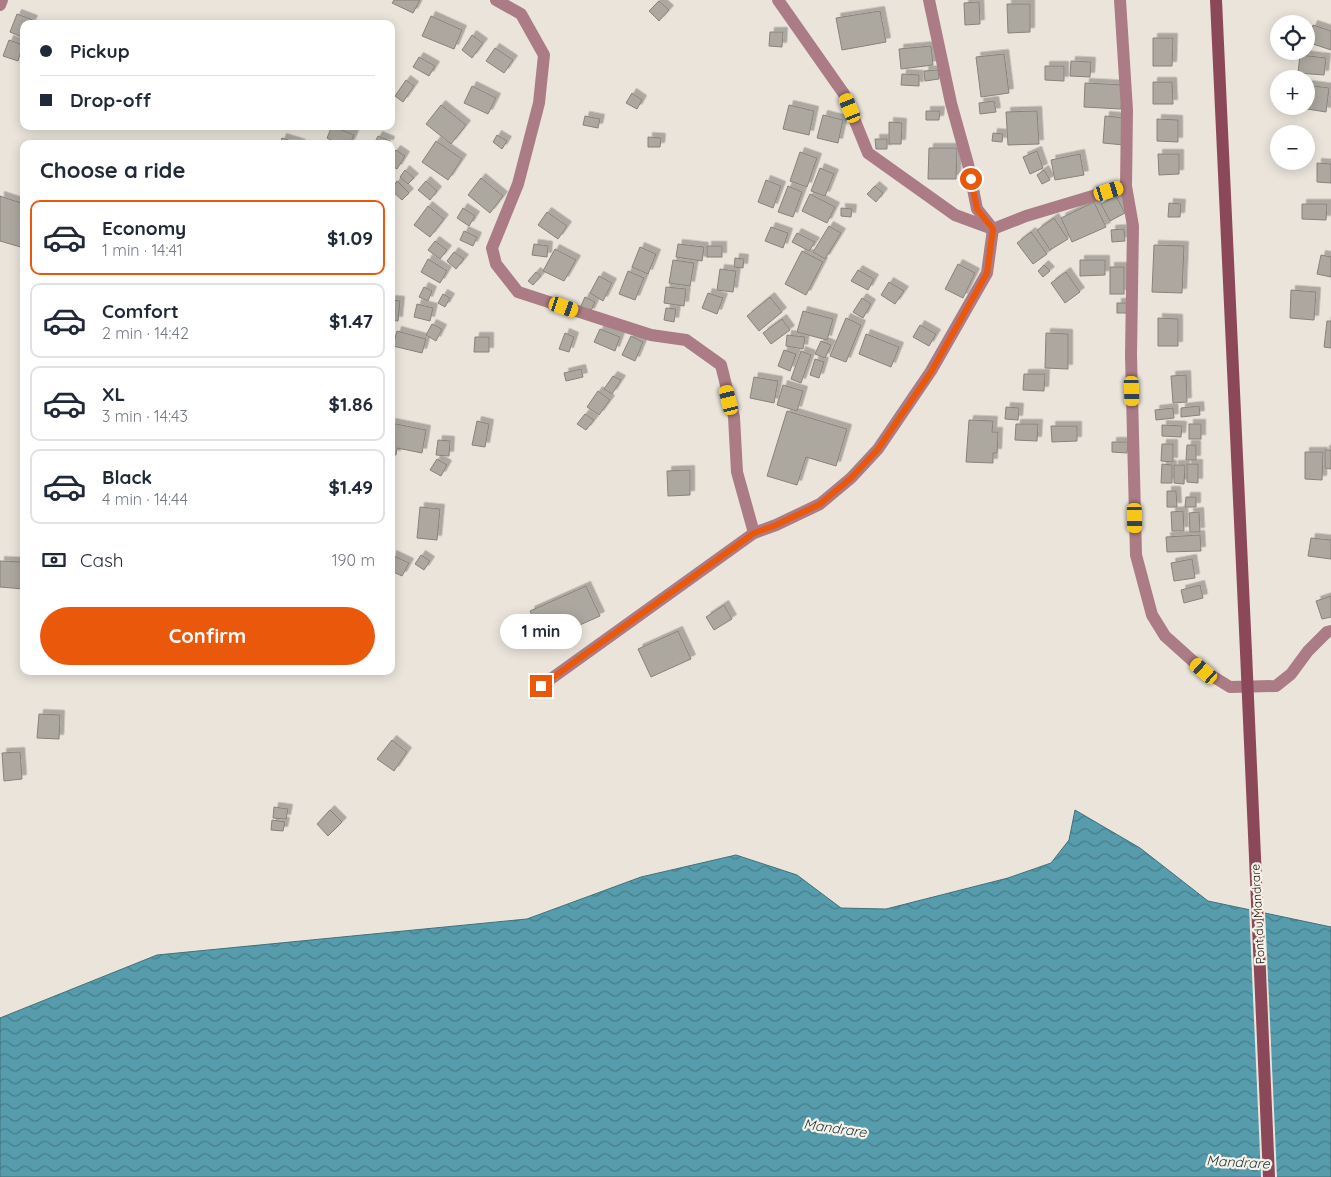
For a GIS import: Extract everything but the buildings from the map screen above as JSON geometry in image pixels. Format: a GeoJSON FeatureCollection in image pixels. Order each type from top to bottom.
{"type":"FeatureCollection","features":[{"type":"Feature","properties":{"kind":"main road","name":"Pont du Mandrare"},"geometry":{"type":"LineString","coordinates":[[1216,0],[1269,1177]]}},
{"type":"Feature","properties":{"kind":"street"},"geometry":{"type":"LineString","coordinates":[[0,5],[2,0]]}},
{"type":"Feature","properties":{"kind":"street"},"geometry":{"type":"LineString","coordinates":[[496,0],[521,14],[544,55],[539,103],[518,184],[492,248],[496,264],[518,292],[651,334],[686,340],[721,365],[734,417],[737,472],[754,533]]}},
{"type":"Feature","properties":{"kind":"street"},"geometry":{"type":"LineString","coordinates":[[778,0],[844,94],[868,153],[955,215],[993,229],[1026,216],[1126,186]]}},
{"type":"Feature","properties":{"kind":"street"},"geometry":{"type":"LineString","coordinates":[[541,686],[754,533],[776,525],[820,504],[851,478],[878,449],[931,372],[987,273],[993,229],[977,209],[968,164],[951,103],[930,0]]}},
{"type":"Feature","properties":{"kind":"street"},"geometry":{"type":"LineString","coordinates":[[1120,0],[1127,110],[1126,186],[1133,226],[1131,355],[1136,555],[1152,615],[1165,636],[1204,671],[1230,687],[1276,686],[1291,674],[1308,651],[1327,632],[1331,631]]}},
{"type":"Feature","properties":{"kind":"water","name":"Mandrare"},"geometry":{"type":"Polygon","coordinates":[[[1075,810],[1140,848],[1208,901],[1331,927],[1331,1177],[0,1177],[0,1018],[157,955],[527,919],[641,877],[736,855],[797,875],[841,908],[886,909],[1008,878],[1051,863],[1069,840],[1075,810]]]}},
{"type":"Feature","properties":{"kind":"pier"},"geometry":{"type":"Polygon","coordinates":[[[1249,907],[1265,911],[1277,1177],[1261,1177],[1249,907]]]}},
{"type":"Feature","properties":{"kind":"route"},"geometry":{"type":"LineString","coordinates":[[541,686],[754,533],[776,525],[820,504],[851,478],[878,449],[931,372],[987,273],[993,229],[977,209],[971,179]]}}]}
